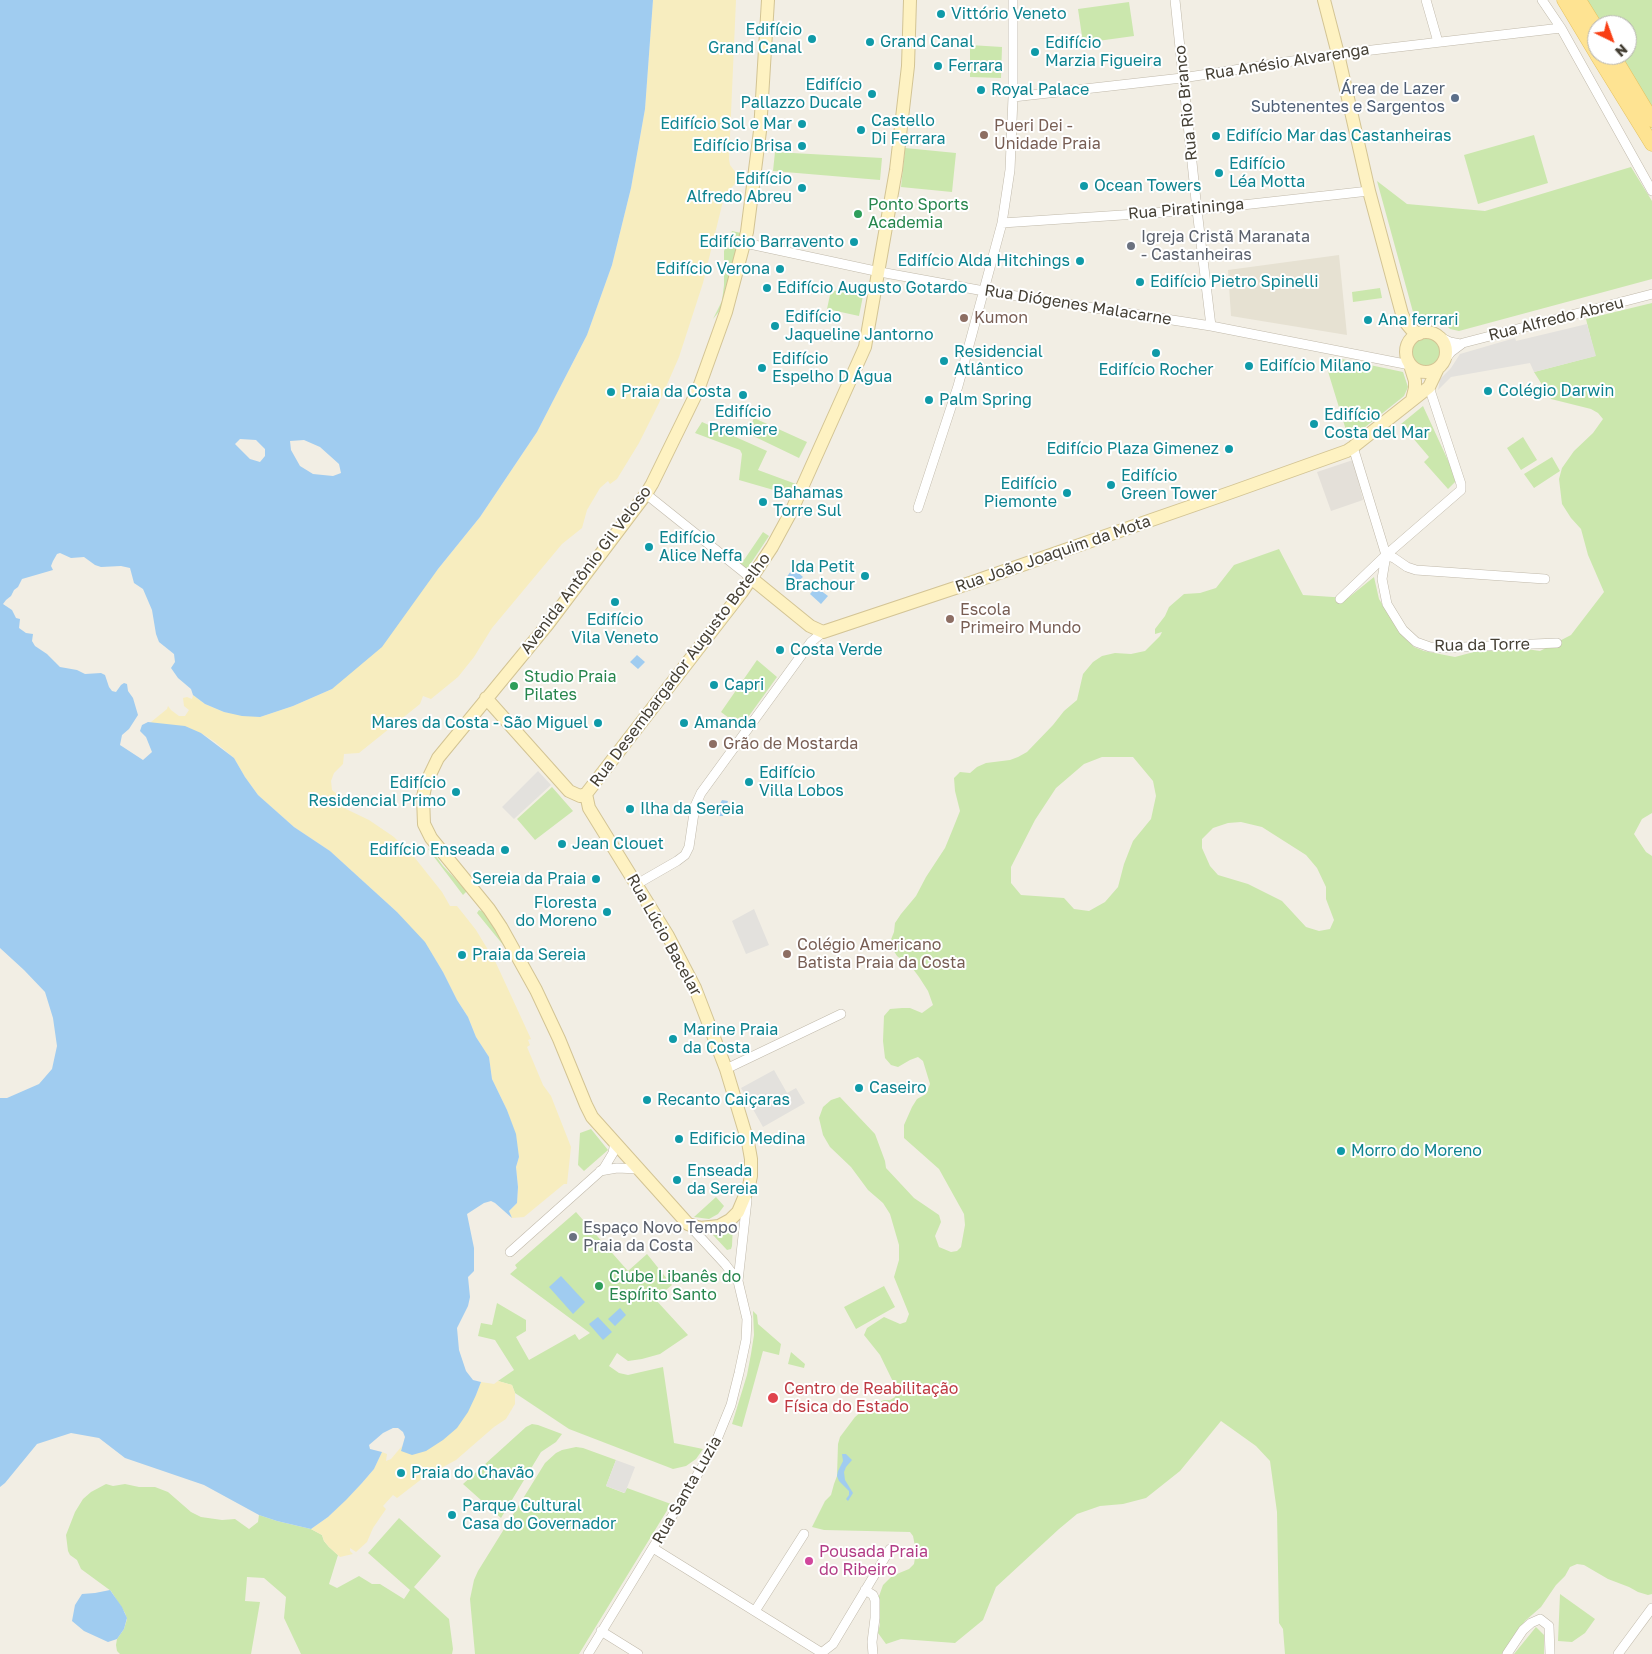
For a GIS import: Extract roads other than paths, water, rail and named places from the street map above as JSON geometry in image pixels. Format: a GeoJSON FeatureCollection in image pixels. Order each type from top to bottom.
{"type":"FeatureCollection","features":[{"type":"Feature","properties":{"kind":"main road"},"geometry":{"type":"LineString","coordinates":[[1564,0],[1587,38]]}},
{"type":"Feature","properties":{"kind":"main road"},"geometry":{"type":"LineString","coordinates":[[1579,0],[1588,15]]}},
{"type":"Feature","properties":{"kind":"main road"},"geometry":{"type":"LineString","coordinates":[[1603,65],[1652,144]]}},
{"type":"Feature","properties":{"kind":"main road"},"geometry":{"type":"LineString","coordinates":[[1618,65],[1652,120]]}},
{"type":"Feature","properties":{"kind":"street","name":"Avenida Antônio Gil Veloso"},"geometry":{"type":"LineString","coordinates":[[688,1224],[638,1170],[589,1112],[559,1039],[536,990],[501,927],[489,909],[431,838],[424,824],[423,797],[431,770],[438,758],[548,624],[646,494],[698,390],[726,312],[745,243],[760,131],[768,0]]}},
{"type":"Feature","properties":{"kind":"street","name":"Rua Desembargador Augusto Botelho"},"geometry":{"type":"LineString","coordinates":[[586,794],[751,578],[772,547],[791,512],[865,347],[880,272],[896,170],[908,66],[910,0]]}},
{"type":"Feature","properties":{"kind":"street"},"geometry":{"type":"LineString","coordinates":[[918,508],[958,386],[1002,223],[1010,170],[1013,97],[1013,0]]}},
{"type":"Feature","properties":{"kind":"street","name":"Rua Rio Branco"},"geometry":{"type":"LineString","coordinates":[[1175,0],[1182,78],[1211,326]]}},
{"type":"Feature","properties":{"kind":"street"},"geometry":{"type":"LineString","coordinates":[[1324,0],[1338,54],[1368,191],[1402,314],[1411,329],[1419,334]]}},
{"type":"Feature","properties":{"kind":"street"},"geometry":{"type":"LineString","coordinates":[[1426,0],[1438,42]]}},
{"type":"Feature","properties":{"kind":"street"},"geometry":{"type":"LineString","coordinates":[[1542,0],[1561,28],[1652,191]]}},
{"type":"Feature","properties":{"kind":"street","name":"Rua Anésio Alvarenga"},"geometry":{"type":"LineString","coordinates":[[1013,97],[1182,78],[1338,54],[1561,28]]}},
{"type":"Feature","properties":{"kind":"street","name":"Rua Piratininga"},"geometry":{"type":"LineString","coordinates":[[1002,223],[1197,210],[1368,191]]}},
{"type":"Feature","properties":{"kind":"street","name":"Rua Diógenes Malacarne"},"geometry":{"type":"LineString","coordinates":[[745,243],[880,272],[984,291],[1211,326],[1410,365]]}},
{"type":"Feature","properties":{"kind":"street","name":"Rua Alfredo Abreu"},"geometry":{"type":"LineString","coordinates":[[1460,344],[1652,294]]}},
{"type":"Feature","properties":{"kind":"street"},"geometry":{"type":"LineString","coordinates":[[1412,400],[1415,381],[1406,356],[1406,350],[1413,338],[1425,332],[1460,344]]}},
{"type":"Feature","properties":{"kind":"street"},"geometry":{"type":"LineString","coordinates":[[1410,365],[1426,372],[1441,365],[1446,347],[1438,336]]}},
{"type":"Feature","properties":{"kind":"street"},"geometry":{"type":"LineString","coordinates":[[1340,599],[1386,555],[1461,490],[1461,484],[1428,387],[1441,365],[1460,344]]}},
{"type":"Feature","properties":{"kind":"street","name":"Rua João Joaquim da Mota"},"geometry":{"type":"LineString","coordinates":[[823,632],[1232,492],[1353,447],[1428,387]]}},
{"type":"Feature","properties":{"kind":"street"},"geometry":{"type":"LineString","coordinates":[[1353,447],[1386,555]]}},
{"type":"Feature","properties":{"kind":"street"},"geometry":{"type":"LineString","coordinates":[[637,884],[685,855],[689,847],[698,797],[811,642],[823,632],[810,626],[646,494]]}},
{"type":"Feature","properties":{"kind":"street"},"geometry":{"type":"LineString","coordinates":[[1386,555],[1394,558],[1407,568],[1416,570],[1545,580]]}},
{"type":"Feature","properties":{"kind":"street","name":"Rua da Torre"},"geometry":{"type":"LineString","coordinates":[[1386,555],[1382,579],[1388,604],[1403,630],[1416,642],[1430,648],[1558,643]]}},
{"type":"Feature","properties":{"kind":"street"},"geometry":{"type":"LineString","coordinates":[[486,698],[569,791],[580,796],[586,794]]}},
{"type":"Feature","properties":{"kind":"street","name":"Rua Lúcio Bacelar"},"geometry":{"type":"LineString","coordinates":[[586,794],[589,808],[668,936],[696,988],[726,1069],[751,1151],[751,1176],[738,1281]]}},
{"type":"Feature","properties":{"kind":"street"},"geometry":{"type":"LineString","coordinates":[[726,1069],[841,1014]]}},
{"type":"Feature","properties":{"kind":"street"},"geometry":{"type":"LineString","coordinates":[[510,1252],[600,1171],[610,1158],[615,1143]]}},
{"type":"Feature","properties":{"kind":"street"},"geometry":{"type":"LineString","coordinates":[[600,1171],[617,1168],[638,1170]]}},
{"type":"Feature","properties":{"kind":"street"},"geometry":{"type":"LineString","coordinates":[[688,1224],[706,1228],[725,1224],[738,1212],[749,1186]]}},
{"type":"Feature","properties":{"kind":"street"},"geometry":{"type":"LineString","coordinates":[[688,1224],[738,1281]]}},
{"type":"Feature","properties":{"kind":"street","name":"Rua Santa Luzia"},"geometry":{"type":"LineString","coordinates":[[588,1654],[713,1449],[731,1405],[747,1329],[746,1314],[738,1281]]}},
{"type":"Feature","properties":{"kind":"street"},"geometry":{"type":"LineString","coordinates":[[755,1611],[804,1534]]}},
{"type":"Feature","properties":{"kind":"street"},"geometry":{"type":"LineString","coordinates":[[652,1548],[821,1653],[833,1644],[890,1549]]}},
{"type":"Feature","properties":{"kind":"street"},"geometry":{"type":"LineString","coordinates":[[865,1590],[873,1595],[875,1600],[876,1618],[872,1642],[873,1654]]}},
{"type":"Feature","properties":{"kind":"street"},"geometry":{"type":"LineString","coordinates":[[1618,1654],[1652,1608]]}},
{"type":"Feature","properties":{"kind":"street"},"geometry":{"type":"LineString","coordinates":[[1508,1654],[1524,1630],[1531,1623],[1540,1619],[1549,1626],[1550,1654]]}},
{"type":"Feature","properties":{"kind":"street"},"geometry":{"type":"LineString","coordinates":[[601,1631],[638,1654]]}},
{"type":"Feature","properties":{"kind":"water"},"geometry":{"type":"Polygon","coordinates":[[[0,0],[653,0],[645,109],[631,188],[612,265],[587,335],[537,432],[480,517],[438,569],[382,647],[332,689],[293,706],[260,717],[242,716],[224,712],[205,704],[193,695],[191,689],[178,678],[171,668],[175,662],[174,654],[159,642],[152,610],[143,589],[134,583],[130,568],[121,566],[101,567],[84,557],[71,558],[60,553],[57,554],[53,561],[51,566],[53,570],[22,579],[18,587],[3,604],[12,610],[16,618],[20,619],[19,628],[26,633],[33,634],[32,641],[35,646],[47,654],[60,667],[77,670],[85,674],[101,673],[105,675],[112,691],[116,692],[121,685],[127,684],[138,715],[129,729],[122,735],[120,745],[143,760],[152,752],[146,737],[140,731],[142,725],[148,722],[185,726],[201,733],[234,758],[258,795],[294,827],[330,851],[397,912],[425,942],[468,1017],[476,1037],[489,1057],[492,1079],[516,1134],[519,1157],[516,1167],[517,1203],[509,1211],[512,1218],[491,1201],[484,1203],[467,1214],[474,1248],[474,1271],[468,1277],[470,1297],[468,1306],[457,1328],[459,1350],[466,1371],[473,1380],[481,1382],[468,1412],[457,1428],[426,1451],[412,1455],[401,1451],[405,1437],[398,1428],[393,1428],[383,1433],[369,1445],[370,1449],[382,1452],[374,1469],[346,1500],[328,1517],[311,1529],[259,1515],[204,1485],[125,1458],[99,1438],[71,1433],[37,1444],[0,1487],[0,1098],[7,1098],[39,1084],[52,1069],[57,1046],[53,1018],[45,992],[0,948],[0,0]],[[240,439],[235,444],[250,459],[260,462],[265,456],[265,449],[256,440],[240,439]],[[304,440],[290,441],[291,450],[300,466],[313,474],[333,476],[341,473],[339,464],[320,447],[304,440]]]}},
{"type":"Feature","properties":{"kind":"water"},"geometry":{"type":"Polygon","coordinates":[[[793,568],[803,577],[795,584],[786,578],[793,568]]]}},
{"type":"Feature","properties":{"kind":"water"},"geometry":{"type":"Polygon","coordinates":[[[816,587],[828,596],[821,604],[810,594],[816,587]]]}},
{"type":"Feature","properties":{"kind":"water"},"geometry":{"type":"Polygon","coordinates":[[[637,655],[645,662],[638,669],[630,662],[637,655]]]}},
{"type":"Feature","properties":{"kind":"water"},"geometry":{"type":"Polygon","coordinates":[[[722,800],[728,801],[723,816],[716,816],[715,814],[722,800]]]}},
{"type":"Feature","properties":{"kind":"water"},"geometry":{"type":"Polygon","coordinates":[[[561,1276],[585,1302],[573,1314],[549,1287],[561,1276]]]}},
{"type":"Feature","properties":{"kind":"water"},"geometry":{"type":"Polygon","coordinates":[[[620,1308],[626,1315],[615,1326],[608,1319],[620,1308]]]}},
{"type":"Feature","properties":{"kind":"water"},"geometry":{"type":"Polygon","coordinates":[[[598,1317],[612,1332],[603,1340],[589,1324],[598,1317]]]}},
{"type":"Feature","properties":{"kind":"water"},"geometry":{"type":"Polygon","coordinates":[[[842,1454],[846,1454],[852,1460],[844,1472],[845,1480],[853,1493],[848,1501],[846,1499],[849,1491],[839,1481],[837,1476],[843,1461],[842,1454]]]}},
{"type":"Feature","properties":{"kind":"water"},"geometry":{"type":"Polygon","coordinates":[[[110,1590],[127,1618],[124,1629],[117,1639],[108,1642],[84,1631],[72,1621],[75,1605],[82,1594],[110,1590]]]}},
{"type":"Feature","properties":{"kind":"place","name":"Vittório Veneto"},"geometry":{"type":"Point","coordinates":[941,14]}},
{"type":"Feature","properties":{"kind":"place","name":"Edifício Grand Canal"},"geometry":{"type":"Point","coordinates":[812,39]}},
{"type":"Feature","properties":{"kind":"place","name":"Grand Canal"},"geometry":{"type":"Point","coordinates":[870,42]}},
{"type":"Feature","properties":{"kind":"place","name":"Edifício Marzia Figueira"},"geometry":{"type":"Point","coordinates":[1035,52]}},
{"type":"Feature","properties":{"kind":"place","name":"Ferrara"},"geometry":{"type":"Point","coordinates":[938,66]}},
{"type":"Feature","properties":{"kind":"place","name":"Royal Palace"},"geometry":{"type":"Point","coordinates":[981,90]}},
{"type":"Feature","properties":{"kind":"place","name":"Edifício Pallazzo Ducale"},"geometry":{"type":"Point","coordinates":[872,94]}},
{"type":"Feature","properties":{"kind":"place","name":"Área de Lazer Subtenentes e Sargentos"},"geometry":{"type":"Point","coordinates":[1455,98]}},
{"type":"Feature","properties":{"kind":"place","name":"Edifício Sol e Mar"},"geometry":{"type":"Point","coordinates":[802,124]}},
{"type":"Feature","properties":{"kind":"place","name":"Castello Di Ferrara"},"geometry":{"type":"Point","coordinates":[861,130]}},
{"type":"Feature","properties":{"kind":"place","name":"Pueri Dei - Unidade Praia"},"geometry":{"type":"Point","coordinates":[984,135]}},
{"type":"Feature","properties":{"kind":"place","name":"Edifício Mar das Castanheiras"},"geometry":{"type":"Point","coordinates":[1216,136]}},
{"type":"Feature","properties":{"kind":"place","name":"Edifício Brisa"},"geometry":{"type":"Point","coordinates":[802,146]}},
{"type":"Feature","properties":{"kind":"place","name":"Edifício Léa Motta"},"geometry":{"type":"Point","coordinates":[1219,173]}},
{"type":"Feature","properties":{"kind":"place","name":"Ocean Towers"},"geometry":{"type":"Point","coordinates":[1084,186]}},
{"type":"Feature","properties":{"kind":"place","name":"Edifício Alfredo Abreu"},"geometry":{"type":"Point","coordinates":[802,188]}},
{"type":"Feature","properties":{"kind":"place","name":"Ponto Sports Academia"},"geometry":{"type":"Point","coordinates":[858,214]}},
{"type":"Feature","properties":{"kind":"place","name":"Edifício Barravento"},"geometry":{"type":"Point","coordinates":[854,242]}},
{"type":"Feature","properties":{"kind":"place","name":"Igreja Cristã Maranata - Castanheiras"},"geometry":{"type":"Point","coordinates":[1131,246]}},
{"type":"Feature","properties":{"kind":"place","name":"Edifício Alda Hitchings"},"geometry":{"type":"Point","coordinates":[1080,261]}},
{"type":"Feature","properties":{"kind":"place","name":"Edifício Verona"},"geometry":{"type":"Point","coordinates":[780,269]}},
{"type":"Feature","properties":{"kind":"place","name":"Edifício Pietro Spinelli"},"geometry":{"type":"Point","coordinates":[1140,282]}},
{"type":"Feature","properties":{"kind":"place","name":"Edifício Augusto Gotardo"},"geometry":{"type":"Point","coordinates":[767,288]}},
{"type":"Feature","properties":{"kind":"place","name":"Kumon"},"geometry":{"type":"Point","coordinates":[964,318]}},
{"type":"Feature","properties":{"kind":"place","name":"Ana ferrari"},"geometry":{"type":"Point","coordinates":[1368,320]}},
{"type":"Feature","properties":{"kind":"place","name":"Edifício Jaqueline Jantorno"},"geometry":{"type":"Point","coordinates":[775,326]}},
{"type":"Feature","properties":{"kind":"place","name":"Edifício Rocher"},"geometry":{"type":"Point","coordinates":[1156,353]}},
{"type":"Feature","properties":{"kind":"place","name":"Residencial Atlântico"},"geometry":{"type":"Point","coordinates":[944,361]}},
{"type":"Feature","properties":{"kind":"place","name":"Edifício Milano"},"geometry":{"type":"Point","coordinates":[1249,366]}},
{"type":"Feature","properties":{"kind":"place","name":"Edifício Espelho D Água"},"geometry":{"type":"Point","coordinates":[762,368]}},
{"type":"Feature","properties":{"kind":"place","name":"Colégio Darwin"},"geometry":{"type":"Point","coordinates":[1488,391]}},
{"type":"Feature","properties":{"kind":"place","name":"Praia da Costa"},"geometry":{"type":"Point","coordinates":[611,392]}},
{"type":"Feature","properties":{"kind":"place","name":"Edifício Premiere"},"geometry":{"type":"Point","coordinates":[743,395]}},
{"type":"Feature","properties":{"kind":"place","name":"Palm Spring"},"geometry":{"type":"Point","coordinates":[929,400]}},
{"type":"Feature","properties":{"kind":"place","name":"Edifício Costa del Mar"},"geometry":{"type":"Point","coordinates":[1314,424]}},
{"type":"Feature","properties":{"kind":"place","name":"Edifício Plaza Gimenez"},"geometry":{"type":"Point","coordinates":[1229,449]}},
{"type":"Feature","properties":{"kind":"place","name":"Edifício Green Tower"},"geometry":{"type":"Point","coordinates":[1111,485]}},
{"type":"Feature","properties":{"kind":"place","name":"Edifício Piemonte"},"geometry":{"type":"Point","coordinates":[1067,493]}},
{"type":"Feature","properties":{"kind":"place","name":"Bahamas Torre Sul"},"geometry":{"type":"Point","coordinates":[763,502]}},
{"type":"Feature","properties":{"kind":"place","name":"Edifício Alice Neffa"},"geometry":{"type":"Point","coordinates":[649,547]}},
{"type":"Feature","properties":{"kind":"place","name":"Ida Petit Brachour"},"geometry":{"type":"Point","coordinates":[865,576]}},
{"type":"Feature","properties":{"kind":"place","name":"Edifício Vila Veneto"},"geometry":{"type":"Point","coordinates":[615,602]}},
{"type":"Feature","properties":{"kind":"place","name":"Escola Primeiro Mundo"},"geometry":{"type":"Point","coordinates":[950,619]}},
{"type":"Feature","properties":{"kind":"place","name":"Costa Verde"},"geometry":{"type":"Point","coordinates":[780,650]}},
{"type":"Feature","properties":{"kind":"place","name":"Capri"},"geometry":{"type":"Point","coordinates":[714,685]}},
{"type":"Feature","properties":{"kind":"place","name":"Studio Praia Pilates"},"geometry":{"type":"Point","coordinates":[514,686]}},
{"type":"Feature","properties":{"kind":"place","name":"Mares da Costa - São Miguel"},"geometry":{"type":"Point","coordinates":[598,723]}},
{"type":"Feature","properties":{"kind":"place","name":"Amanda"},"geometry":{"type":"Point","coordinates":[684,723]}},
{"type":"Feature","properties":{"kind":"place","name":"Grão de Mostarda"},"geometry":{"type":"Point","coordinates":[713,744]}},
{"type":"Feature","properties":{"kind":"place","name":"Edifício Villa Lobos"},"geometry":{"type":"Point","coordinates":[749,782]}},
{"type":"Feature","properties":{"kind":"place","name":"Edifício Residencial Primo"},"geometry":{"type":"Point","coordinates":[456,792]}},
{"type":"Feature","properties":{"kind":"place","name":"Ilha da Sereia"},"geometry":{"type":"Point","coordinates":[630,809]}},
{"type":"Feature","properties":{"kind":"place","name":"Jean Clouet"},"geometry":{"type":"Point","coordinates":[562,844]}},
{"type":"Feature","properties":{"kind":"place","name":"Edifício Enseada"},"geometry":{"type":"Point","coordinates":[505,850]}},
{"type":"Feature","properties":{"kind":"place","name":"Sereia da Praia"},"geometry":{"type":"Point","coordinates":[596,879]}},
{"type":"Feature","properties":{"kind":"place","name":"Floresta do Moreno"},"geometry":{"type":"Point","coordinates":[607,912]}},
{"type":"Feature","properties":{"kind":"place","name":"Colégio Americano Batista Praia da Costa"},"geometry":{"type":"Point","coordinates":[787,954]}},
{"type":"Feature","properties":{"kind":"place","name":"Praia da Sereia"},"geometry":{"type":"Point","coordinates":[462,955]}},
{"type":"Feature","properties":{"kind":"place","name":"Marine Praia da Costa"},"geometry":{"type":"Point","coordinates":[673,1039]}},
{"type":"Feature","properties":{"kind":"place","name":"Caseiro"},"geometry":{"type":"Point","coordinates":[859,1088]}},
{"type":"Feature","properties":{"kind":"place","name":"Recanto Caiçaras"},"geometry":{"type":"Point","coordinates":[647,1100]}},
{"type":"Feature","properties":{"kind":"place","name":"Edificio Medina"},"geometry":{"type":"Point","coordinates":[679,1139]}},
{"type":"Feature","properties":{"kind":"place","name":"Morro do Moreno"},"geometry":{"type":"Point","coordinates":[1341,1151]}},
{"type":"Feature","properties":{"kind":"place","name":"Enseada da Sereia"},"geometry":{"type":"Point","coordinates":[677,1180]}},
{"type":"Feature","properties":{"kind":"place","name":"Espaço Novo Tempo Praia da Costa"},"geometry":{"type":"Point","coordinates":[573,1237]}},
{"type":"Feature","properties":{"kind":"place","name":"Clube Libanês do Espírito Santo"},"geometry":{"type":"Point","coordinates":[599,1286]}},
{"type":"Feature","properties":{"kind":"place","name":"Centro de Reabilitação Física do Estado"},"geometry":{"type":"Point","coordinates":[773,1398]}},
{"type":"Feature","properties":{"kind":"place","name":"Praia do Chavão"},"geometry":{"type":"Point","coordinates":[401,1473]}},
{"type":"Feature","properties":{"kind":"place","name":"Parque Cultural Casa do Governador"},"geometry":{"type":"Point","coordinates":[452,1515]}},
{"type":"Feature","properties":{"kind":"place","name":"Pousada Praia do Ribeiro"},"geometry":{"type":"Point","coordinates":[809,1561]}}]}
